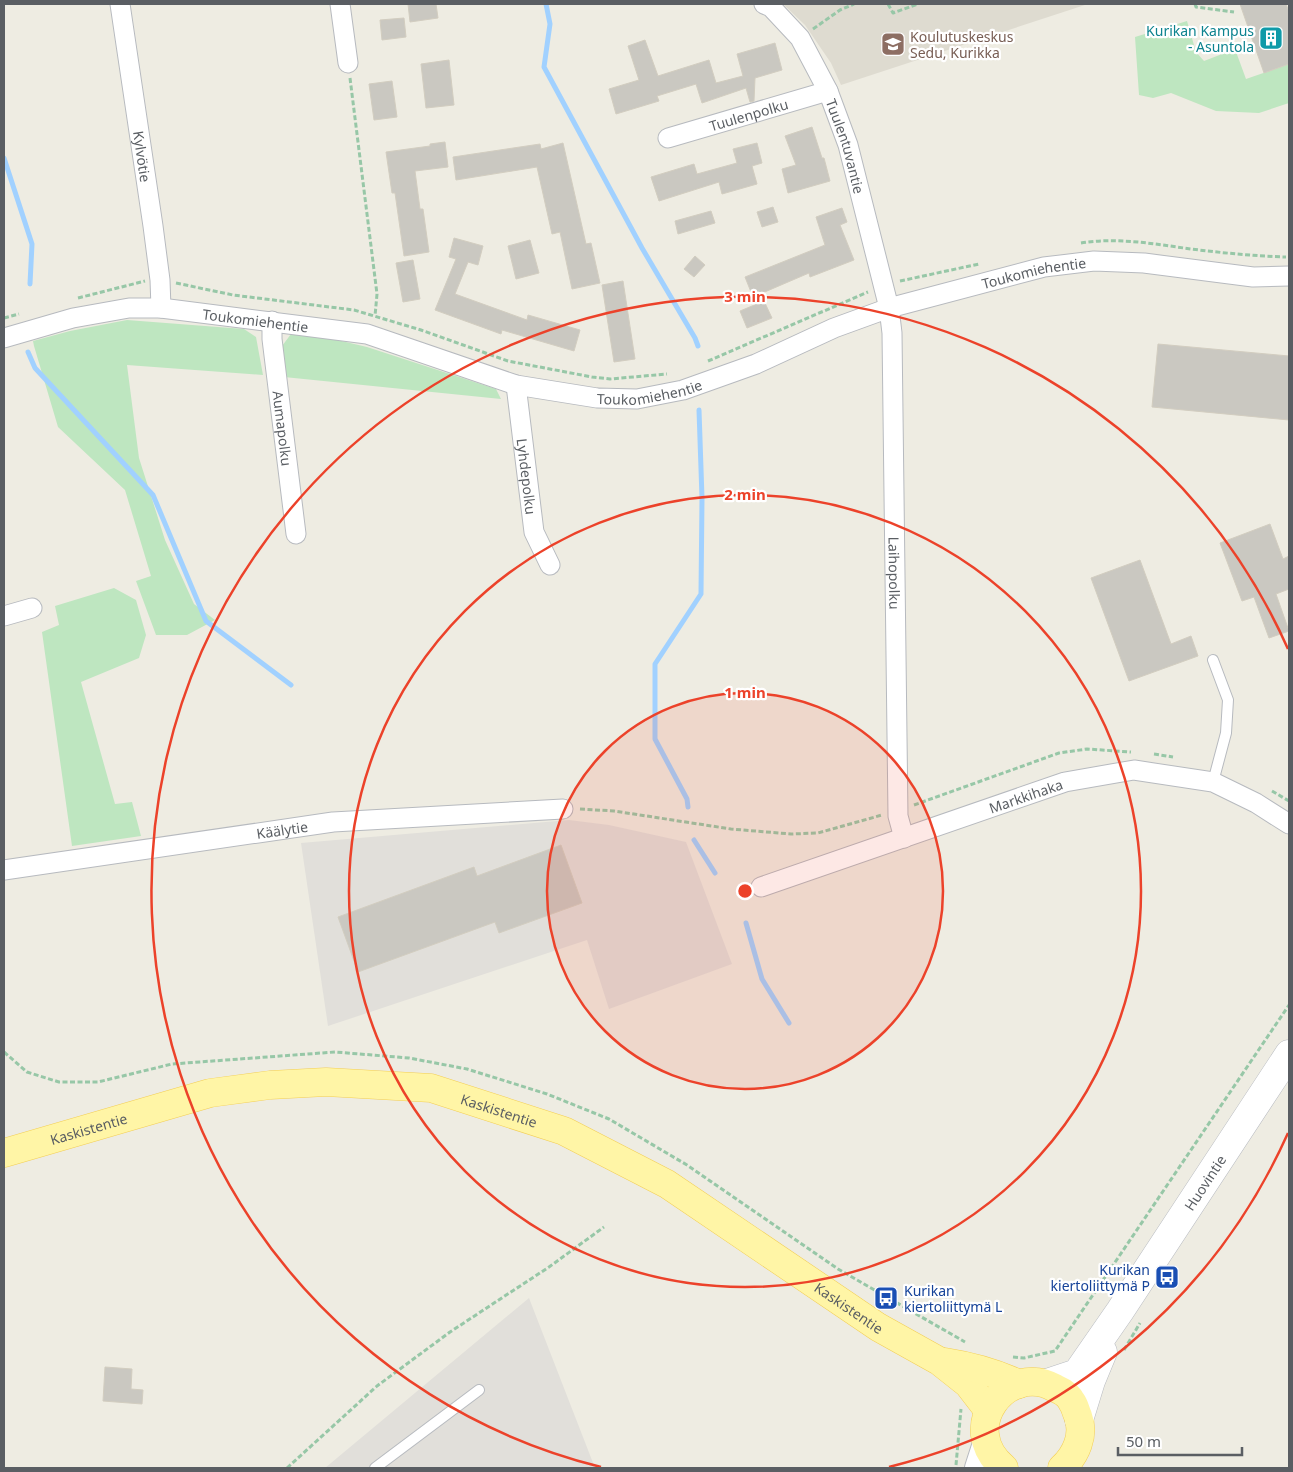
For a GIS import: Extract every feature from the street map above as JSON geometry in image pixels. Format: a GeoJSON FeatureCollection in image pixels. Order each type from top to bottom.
{"type":"FeatureCollection","features":[{"type":"Feature","properties":{"kind":"main road","name":"Huovintie"},"geometry":{"type":"LineString","coordinates":[[1047,1384],[1077,1373],[1289,1054]]}},
{"type":"Feature","properties":{"kind":"main road","name":"Kaskistentie"},"geometry":{"type":"LineString","coordinates":[[4,1153],[210,1094],[270,1085],[326,1082],[431,1088],[564,1131],[667,1184],[878,1327],[939,1361],[968,1384],[981,1400]]}},
{"type":"Feature","properties":{"kind":"main road","name":"Huovintie"},"geometry":{"type":"LineString","coordinates":[[1079,1420],[1091,1381],[1120,1311]]}},
{"type":"Feature","properties":{"kind":"main road","name":"Kaskistentie"},"geometry":{"type":"LineString","coordinates":[[939,1361],[970,1366],[1005,1377],[1019,1384]]}},
{"type":"Feature","properties":{"kind":"main road"},"geometry":{"type":"LineString","coordinates":[[1004,1468],[990,1454],[986,1440],[981,1400],[995,1399],[1019,1384],[1034,1382],[1047,1384],[1065,1393],[1072,1401],[1079,1420],[1080,1436],[1074,1463]]}},
{"type":"Feature","properties":{"kind":"street","name":"Kylvötie"},"geometry":{"type":"LineString","coordinates":[[120,4],[160,280],[161,308]]}},
{"type":"Feature","properties":{"kind":"street"},"geometry":{"type":"LineString","coordinates":[[340,4],[348,64]]}},
{"type":"Feature","properties":{"kind":"street","name":"Tuulentuvantie"},"geometry":{"type":"LineString","coordinates":[[764,4],[771,7],[800,38],[828,91],[848,145],[889,308]]}},
{"type":"Feature","properties":{"kind":"street","name":"Tuulenpolku"},"geometry":{"type":"LineString","coordinates":[[668,138],[828,91]]}},
{"type":"Feature","properties":{"kind":"street","name":"Toukomiehentie"},"geometry":{"type":"LineString","coordinates":[[4,338],[73,318],[129,308],[161,308],[367,334],[516,385],[598,398],[637,399],[683,390],[756,364],[834,328],[889,308],[1044,267],[1094,261],[1144,263],[1253,277],[1289,276]]}},
{"type":"Feature","properties":{"kind":"street","name":"Laihopolku"},"geometry":{"type":"LineString","coordinates":[[889,308],[892,333],[898,811],[904,838]]}},
{"type":"Feature","properties":{"kind":"street","name":"Aumapolku"},"geometry":{"type":"LineString","coordinates":[[272,321],[272,339],[296,534]]}},
{"type":"Feature","properties":{"kind":"street","name":"Lyhdepolku"},"geometry":{"type":"LineString","coordinates":[[516,385],[534,532],[550,565]]}},
{"type":"Feature","properties":{"kind":"street"},"geometry":{"type":"LineString","coordinates":[[4,616],[32,608]]}},
{"type":"Feature","properties":{"kind":"street","name":"Markkihaka"},"geometry":{"type":"LineString","coordinates":[[762,888],[1074,780],[1134,770],[1213,782],[1256,803],[1289,824]]}},
{"type":"Feature","properties":{"kind":"street","name":"Käälytie"},"geometry":{"type":"LineString","coordinates":[[4,870],[333,822],[563,809]]}},
{"type":"Feature","properties":{"kind":"street"},"geometry":{"type":"LineString","coordinates":[[977,1468],[986,1440]]}},
{"type":"Feature","properties":{"kind":"lane"},"geometry":{"type":"LineString","coordinates":[[1213,660],[1228,700],[1226,732],[1213,782]]}},
{"type":"Feature","properties":{"kind":"lane"},"geometry":{"type":"LineString","coordinates":[[374,1468],[479,1390]]}},
{"type":"Feature","properties":{"kind":"path"},"geometry":{"type":"LineString","coordinates":[[800,38],[840,10],[854,4]]}},
{"type":"Feature","properties":{"kind":"path"},"geometry":{"type":"LineString","coordinates":[[888,4],[893,13],[918,4]]}},
{"type":"Feature","properties":{"kind":"path"},"geometry":{"type":"LineString","coordinates":[[1195,4],[1196,7],[1234,12]]}},
{"type":"Feature","properties":{"kind":"path"},"geometry":{"type":"LineString","coordinates":[[348,64],[377,294],[375,316]]}},
{"type":"Feature","properties":{"kind":"path"},"geometry":{"type":"LineString","coordinates":[[1072,245],[1091,242],[1139,242],[1252,256],[1289,257]]}},
{"type":"Feature","properties":{"kind":"path"},"geometry":{"type":"LineString","coordinates":[[705,362],[884,285],[981,264]]}},
{"type":"Feature","properties":{"kind":"path"},"geometry":{"type":"LineString","coordinates":[[71,300],[150,279],[160,280],[233,295],[354,310],[508,361],[592,377],[610,379],[669,374]]}},
{"type":"Feature","properties":{"kind":"path"},"geometry":{"type":"LineString","coordinates":[[4,318],[23,313]]}},
{"type":"Feature","properties":{"kind":"path"},"geometry":{"type":"LineString","coordinates":[[563,809],[614,811],[731,829],[792,834],[818,833],[898,811],[1059,753],[1087,749],[1134,752]]}},
{"type":"Feature","properties":{"kind":"path"},"geometry":{"type":"LineString","coordinates":[[1152,754],[1180,758]]}},
{"type":"Feature","properties":{"kind":"path"},"geometry":{"type":"LineString","coordinates":[[1271,791],[1289,801]]}},
{"type":"Feature","properties":{"kind":"path"},"geometry":{"type":"LineString","coordinates":[[1009,1356],[1024,1358],[1055,1351],[1289,1005]]}},
{"type":"Feature","properties":{"kind":"path"},"geometry":{"type":"LineString","coordinates":[[4,1052],[27,1072],[59,1082],[98,1082],[172,1064],[335,1052],[409,1058],[467,1069],[547,1094],[609,1119],[687,1165],[838,1269],[966,1343]]}},
{"type":"Feature","properties":{"kind":"path"},"geometry":{"type":"LineString","coordinates":[[287,1468],[377,1386],[450,1332],[549,1267],[604,1227]]}},
{"type":"Feature","properties":{"kind":"path"},"geometry":{"type":"LineString","coordinates":[[956,1468],[961,1405],[981,1400]]}},
{"type":"Feature","properties":{"kind":"shaded area","name":"Koulutuskeskus Sedu, Kurikka"},"geometry":{"type":"Polygon","coordinates":[[[783,4],[1088,4],[841,85],[831,63],[805,25],[783,4]]]}},
{"type":"Feature","properties":{"kind":"shaded area"},"geometry":{"type":"Polygon","coordinates":[[[569,820],[609,825],[686,842],[732,964],[609,1009],[587,940],[328,1026],[301,843],[569,820]]]}},
{"type":"Feature","properties":{"kind":"shaded area"},"geometry":{"type":"Polygon","coordinates":[[[529,1298],[595,1468],[325,1468],[529,1298]]]}},
{"type":"Feature","properties":{"kind":"green space"},"geometry":{"type":"Polygon","coordinates":[[[1187,21],[1196,52],[1204,61],[1235,49],[1246,79],[1289,64],[1289,103],[1259,113],[1216,111],[1171,93],[1153,98],[1139,95],[1135,37],[1187,21]]]}},
{"type":"Feature","properties":{"kind":"green space"},"geometry":{"type":"Polygon","coordinates":[[[127,320],[244,329],[256,337],[263,375],[127,365],[139,458],[165,540],[194,604],[215,620],[187,635],[156,635],[136,581],[151,576],[125,490],[58,427],[33,341],[70,331],[127,320]]]}},
{"type":"Feature","properties":{"kind":"green space"},"geometry":{"type":"Polygon","coordinates":[[[291,334],[333,339],[367,347],[496,389],[501,399],[284,377],[282,346],[291,334]]]}},
{"type":"Feature","properties":{"kind":"green space"},"geometry":{"type":"Polygon","coordinates":[[[114,588],[136,600],[146,635],[139,658],[81,682],[115,804],[132,802],[141,836],[72,846],[42,632],[59,625],[55,606],[114,588]]]}},
{"type":"Feature","properties":{"kind":"building"},"geometry":{"type":"Polygon","coordinates":[[[408,4],[436,4],[438,18],[410,22],[408,4]]]}},
{"type":"Feature","properties":{"kind":"building","name":"Kurikan Kampus - Asuntola"},"geometry":{"type":"Polygon","coordinates":[[[1240,4],[1286,4],[1289,12],[1289,64],[1264,73],[1240,4]]]}},
{"type":"Feature","properties":{"kind":"building"},"geometry":{"type":"Polygon","coordinates":[[[404,18],[406,37],[382,40],[380,20],[404,18]]]}},
{"type":"Feature","properties":{"kind":"building"},"geometry":{"type":"Polygon","coordinates":[[[645,40],[658,76],[709,60],[716,83],[743,76],[737,54],[775,43],[782,70],[755,78],[754,101],[750,102],[746,88],[702,103],[696,84],[657,96],[659,101],[616,114],[609,89],[639,80],[628,46],[645,40]]]}},
{"type":"Feature","properties":{"kind":"building"},"geometry":{"type":"Polygon","coordinates":[[[449,60],[454,105],[426,108],[421,64],[449,60]]]}},
{"type":"Feature","properties":{"kind":"building"},"geometry":{"type":"Polygon","coordinates":[[[392,81],[397,117],[374,120],[369,84],[392,81]]]}},
{"type":"Feature","properties":{"kind":"building"},"geometry":{"type":"Polygon","coordinates":[[[812,127],[822,158],[824,158],[830,181],[788,193],[782,169],[796,165],[785,136],[812,127]]]}},
{"type":"Feature","properties":{"kind":"building"},"geometry":{"type":"Polygon","coordinates":[[[445,142],[448,167],[415,171],[420,209],[423,209],[429,252],[404,256],[395,193],[392,193],[386,152],[445,142]]]}},
{"type":"Feature","properties":{"kind":"building"},"geometry":{"type":"Polygon","coordinates":[[[563,143],[586,244],[591,243],[600,283],[572,289],[560,232],[552,234],[537,167],[456,180],[453,157],[540,144],[541,149],[563,143]]]}},
{"type":"Feature","properties":{"kind":"building"},"geometry":{"type":"Polygon","coordinates":[[[757,143],[762,163],[752,166],[757,184],[722,194],[719,182],[659,201],[651,177],[694,164],[697,174],[737,163],[733,149],[757,143]]]}},
{"type":"Feature","properties":{"kind":"building"},"geometry":{"type":"Polygon","coordinates":[[[773,207],[778,222],[762,227],[757,212],[773,207]]]}},
{"type":"Feature","properties":{"kind":"building"},"geometry":{"type":"Polygon","coordinates":[[[842,208],[847,222],[840,225],[854,260],[810,277],[809,273],[753,297],[745,277],[825,245],[816,217],[842,208]]]}},
{"type":"Feature","properties":{"kind":"building"},"geometry":{"type":"Polygon","coordinates":[[[711,211],[715,223],[678,234],[675,221],[711,211]]]}},
{"type":"Feature","properties":{"kind":"building"},"geometry":{"type":"Polygon","coordinates":[[[454,238],[483,246],[478,265],[468,262],[455,294],[527,320],[528,315],[580,330],[574,351],[502,330],[501,334],[435,310],[456,259],[449,257],[454,238]]]}},
{"type":"Feature","properties":{"kind":"building"},"geometry":{"type":"Polygon","coordinates":[[[530,240],[539,273],[516,279],[508,246],[530,240]]]}},
{"type":"Feature","properties":{"kind":"building"},"geometry":{"type":"Polygon","coordinates":[[[695,256],[705,265],[694,277],[684,269],[695,256]]]}},
{"type":"Feature","properties":{"kind":"building"},"geometry":{"type":"Polygon","coordinates":[[[413,260],[420,299],[403,302],[396,263],[413,260]]]}},
{"type":"Feature","properties":{"kind":"building"},"geometry":{"type":"Polygon","coordinates":[[[623,281],[635,359],[614,362],[602,285],[623,281]]]}},
{"type":"Feature","properties":{"kind":"building"},"geometry":{"type":"Polygon","coordinates":[[[764,301],[772,318],[747,328],[740,311],[764,301]]]}},
{"type":"Feature","properties":{"kind":"building"},"geometry":{"type":"Polygon","coordinates":[[[1158,344],[1289,356],[1289,420],[1152,407],[1158,344]]]}},
{"type":"Feature","properties":{"kind":"building"},"geometry":{"type":"Polygon","coordinates":[[[1270,524],[1283,559],[1289,556],[1289,589],[1276,594],[1289,631],[1269,638],[1254,597],[1242,601],[1220,543],[1270,524]]]}},
{"type":"Feature","properties":{"kind":"building"},"geometry":{"type":"Polygon","coordinates":[[[1140,560],[1171,644],[1191,636],[1198,656],[1129,681],[1091,578],[1140,560]]]}},
{"type":"Feature","properties":{"kind":"building"},"geometry":{"type":"Polygon","coordinates":[[[561,845],[582,903],[499,933],[495,922],[358,972],[338,917],[474,867],[477,876],[561,845]]]}},
{"type":"Feature","properties":{"kind":"building"},"geometry":{"type":"Polygon","coordinates":[[[105,1367],[132,1369],[131,1389],[143,1390],[142,1404],[103,1401],[105,1367]]]}},
{"type":"Feature","properties":{"kind":"waterway"},"geometry":{"type":"LineString","coordinates":[[546,4],[550,24],[544,67],[642,248],[698,346]]}},
{"type":"Feature","properties":{"kind":"waterway"},"geometry":{"type":"LineString","coordinates":[[4,158],[32,244],[30,284]]}},
{"type":"Feature","properties":{"kind":"waterway"},"geometry":{"type":"LineString","coordinates":[[28,352],[35,368],[153,495],[206,621],[291,685]]}},
{"type":"Feature","properties":{"kind":"waterway"},"geometry":{"type":"LineString","coordinates":[[688,807],[687,799],[655,739],[655,664],[701,594],[702,498],[699,410]]}},
{"type":"Feature","properties":{"kind":"waterway"},"geometry":{"type":"LineString","coordinates":[[694,840],[715,873]]}},
{"type":"Feature","properties":{"kind":"waterway"},"geometry":{"type":"LineString","coordinates":[[746,923],[762,979],[789,1023]]}},
{"type":"Feature","properties":{"kind":"place","name":"Kurikan Kampus - Asuntola"},"geometry":{"type":"Point","coordinates":[1271,38]}},
{"type":"Feature","properties":{"kind":"place","name":"Koulutuskeskus Sedu, Kurikka"},"geometry":{"type":"Point","coordinates":[893,44]}},
{"type":"Feature","properties":{"kind":"place","name":"Kurikan kiertoliittymä P"},"geometry":{"type":"Point","coordinates":[1167,1277]}},
{"type":"Feature","properties":{"kind":"place","name":"Kurikan kiertoliittymä L"},"geometry":{"type":"Point","coordinates":[886,1298]}}]}
